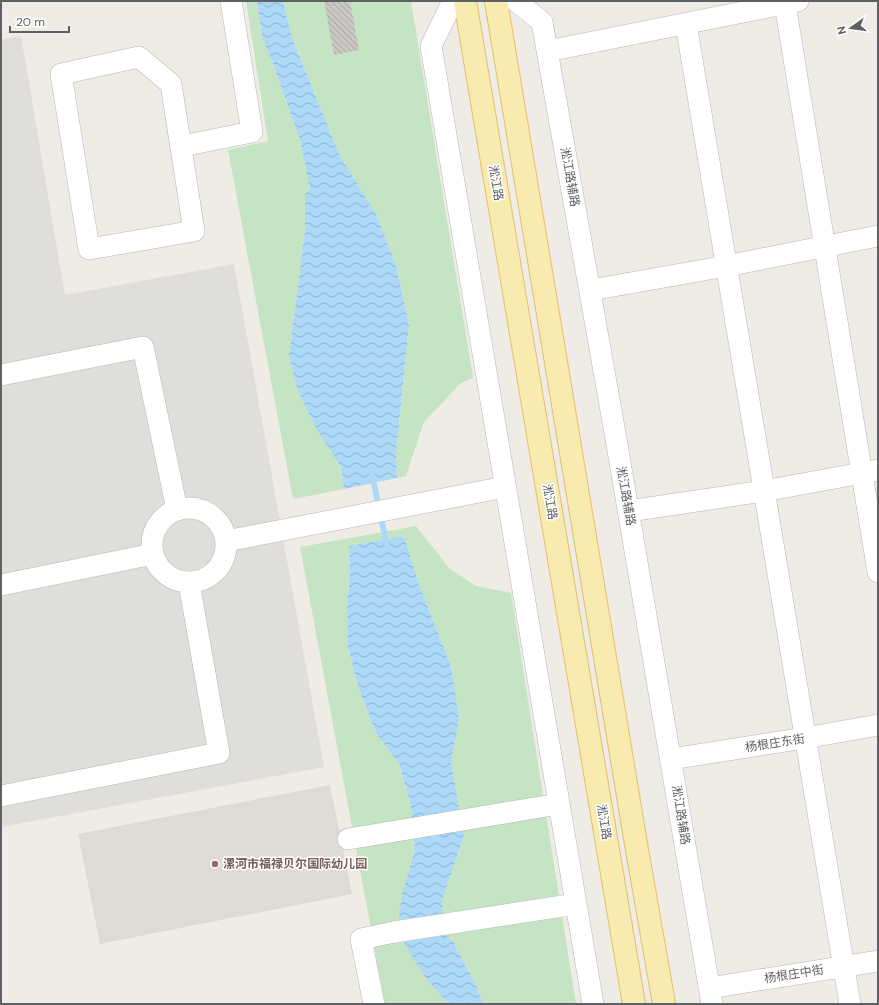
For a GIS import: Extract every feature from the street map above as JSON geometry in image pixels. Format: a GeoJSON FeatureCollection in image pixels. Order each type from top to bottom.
{"type":"FeatureCollection","features":[{"type":"Feature","properties":{"kind":"main road","name":"淞江路"},"geometry":{"type":"LineString","coordinates":[[465,1],[634,1004]]}},
{"type":"Feature","properties":{"kind":"main road"},"geometry":{"type":"LineString","coordinates":[[496,1],[664,1004]]}},
{"type":"Feature","properties":{"kind":"street"},"geometry":{"type":"LineString","coordinates":[[182,146],[252,132],[232,1]]}},
{"type":"Feature","properties":{"kind":"street"},"geometry":{"type":"LineString","coordinates":[[453,1],[431,46],[593,1004]]}},
{"type":"Feature","properties":{"kind":"street","name":"淞江路辅路"},"geometry":{"type":"LineString","coordinates":[[516,1],[542,22],[548,51],[591,290],[710,996]]}},
{"type":"Feature","properties":{"kind":"street"},"geometry":{"type":"LineString","coordinates":[[548,51],[791,2],[824,247],[870,471],[878,572]]}},
{"type":"Feature","properties":{"kind":"street"},"geometry":{"type":"LineString","coordinates":[[686,24],[850,1004]]}},
{"type":"Feature","properties":{"kind":"street"},"geometry":{"type":"LineString","coordinates":[[138,57],[171,84],[182,146],[194,231],[89,249],[61,74],[138,57]]}},
{"type":"Feature","properties":{"kind":"street"},"geometry":{"type":"LineString","coordinates":[[591,290],[726,266],[878,236]]}},
{"type":"Feature","properties":{"kind":"street"},"geometry":{"type":"LineString","coordinates":[[1,376],[142,347],[177,510]]}},
{"type":"Feature","properties":{"kind":"street"},"geometry":{"type":"LineString","coordinates":[[628,511],[764,491],[870,471]]}},
{"type":"Feature","properties":{"kind":"street"},"geometry":{"type":"LineString","coordinates":[[226,540],[505,487]]}},
{"type":"Feature","properties":{"kind":"street"},"geometry":{"type":"LineString","coordinates":[[182,508],[194,508],[206,512],[216,519],[223,529],[226,540],[226,553],[221,565],[213,575],[202,581],[190,583],[177,581],[166,575],[158,566],[153,554],[152,542],[155,530],[162,520],[171,512],[177,510],[182,508]]}},
{"type":"Feature","properties":{"kind":"street"},"geometry":{"type":"LineString","coordinates":[[1,585],[153,554]]}},
{"type":"Feature","properties":{"kind":"street"},"geometry":{"type":"LineString","coordinates":[[1,796],[219,753],[190,583]]}},
{"type":"Feature","properties":{"kind":"street","name":"杨根庄东街"},"geometry":{"type":"LineString","coordinates":[[671,759],[878,725]]}},
{"type":"Feature","properties":{"kind":"street"},"geometry":{"type":"LineString","coordinates":[[348,839],[559,804]]}},
{"type":"Feature","properties":{"kind":"street"},"geometry":{"type":"LineString","coordinates":[[374,1004],[361,939],[394,932],[576,904]]}},
{"type":"Feature","properties":{"kind":"street","name":"杨根庄中街"},"geometry":{"type":"LineString","coordinates":[[710,996],[878,961]]}},
{"type":"Feature","properties":{"kind":"shaded area"},"geometry":{"type":"Polygon","coordinates":[[[21,36],[65,295],[234,264],[324,767],[1,827],[1,40],[21,36]]]}},
{"type":"Feature","properties":{"kind":"shaded area","name":"漯河市福禄贝尔国际幼儿园"},"geometry":{"type":"Polygon","coordinates":[[[330,785],[352,894],[100,944],[78,834],[330,785]]]}},
{"type":"Feature","properties":{"kind":"green space"},"geometry":{"type":"Polygon","coordinates":[[[246,1],[257,1],[262,37],[274,66],[300,140],[310,189],[305,194],[305,230],[289,356],[298,392],[318,432],[341,467],[344,489],[293,499],[228,150],[268,141],[246,1]]]}},
{"type":"Feature","properties":{"kind":"green space"},"geometry":{"type":"Polygon","coordinates":[[[283,1],[411,1],[473,378],[461,383],[424,422],[406,476],[397,478],[396,454],[409,325],[396,265],[376,214],[340,156],[292,38],[283,1]]]}},
{"type":"Feature","properties":{"kind":"green space"},"geometry":{"type":"Polygon","coordinates":[[[416,526],[449,568],[476,586],[511,593],[576,1004],[483,1004],[476,985],[453,942],[445,934],[442,900],[464,836],[451,762],[458,719],[451,666],[418,582],[404,536],[349,546],[350,574],[347,606],[348,647],[359,689],[376,733],[399,764],[411,806],[415,850],[403,890],[427,980],[449,1004],[385,1004],[300,547],[416,526]]]}},
{"type":"Feature","properties":{"kind":"water"},"geometry":{"type":"Polygon","coordinates":[[[257,1],[283,1],[292,38],[340,156],[376,214],[396,265],[409,325],[396,454],[397,478],[344,489],[341,467],[318,432],[298,392],[289,356],[305,230],[305,194],[310,189],[300,140],[274,66],[262,37],[257,1]]]}},
{"type":"Feature","properties":{"kind":"water"},"geometry":{"type":"Polygon","coordinates":[[[404,536],[418,582],[451,666],[459,719],[451,762],[464,836],[442,900],[445,934],[453,942],[476,985],[483,1004],[449,1004],[427,980],[405,945],[399,914],[403,890],[415,850],[411,806],[399,764],[376,733],[359,689],[348,647],[347,606],[350,574],[349,546],[404,536]]]}},
{"type":"Feature","properties":{"kind":"building"},"geometry":{"type":"Polygon","coordinates":[[[324,1],[350,1],[359,50],[334,55],[324,1]]]}},
{"type":"Feature","properties":{"kind":"waterway"},"geometry":{"type":"LineString","coordinates":[[372,475],[387,546]]}},
{"type":"Feature","properties":{"kind":"place","name":"漯河市福禄贝尔国际幼儿园"},"geometry":{"type":"Point","coordinates":[215,864]}}]}
